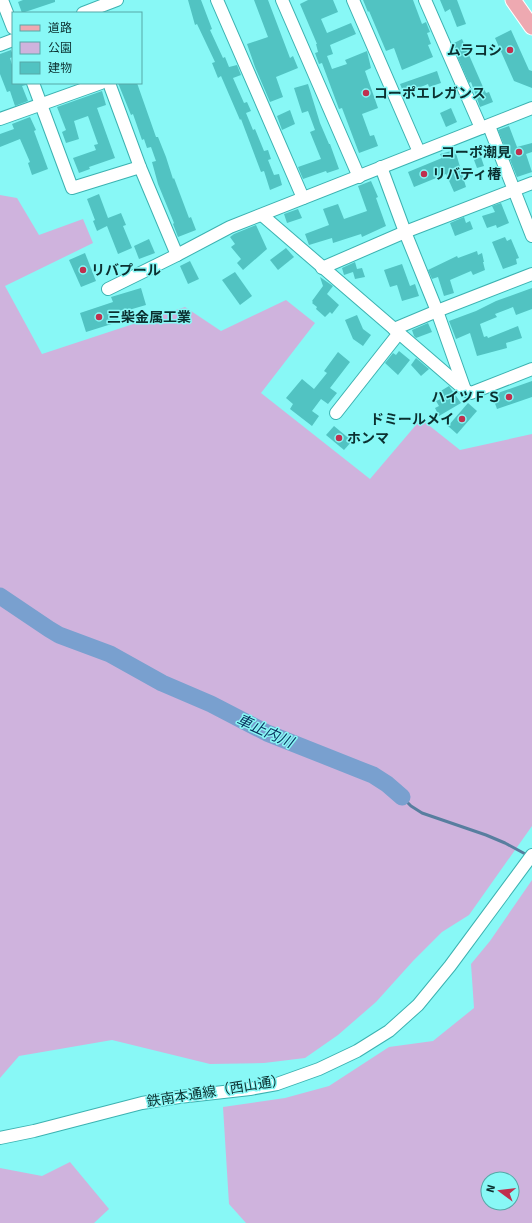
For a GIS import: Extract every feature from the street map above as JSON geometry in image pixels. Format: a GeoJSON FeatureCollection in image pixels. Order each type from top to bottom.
{"type":"FeatureCollection","features":[{"type":"Feature","properties":{"kind":"main road"},"geometry":{"type":"LineString","coordinates":[[513,0],[532,27]]}},
{"type":"Feature","properties":{"kind":"street"},"geometry":{"type":"LineString","coordinates":[[2,0],[12,25]]}},
{"type":"Feature","properties":{"kind":"street"},"geometry":{"type":"LineString","coordinates":[[86,12],[117,0]]}},
{"type":"Feature","properties":{"kind":"street"},"geometry":{"type":"LineString","coordinates":[[216,0],[303,198]]}},
{"type":"Feature","properties":{"kind":"street"},"geometry":{"type":"LineString","coordinates":[[282,0],[359,177]]}},
{"type":"Feature","properties":{"kind":"street"},"geometry":{"type":"LineString","coordinates":[[353,0],[419,152]]}},
{"type":"Feature","properties":{"kind":"street"},"geometry":{"type":"LineString","coordinates":[[424,0],[485,127],[532,236]]}},
{"type":"Feature","properties":{"kind":"street"},"geometry":{"type":"LineString","coordinates":[[0,45],[12,40]]}},
{"type":"Feature","properties":{"kind":"street"},"geometry":{"type":"LineString","coordinates":[[33,84],[72,188],[140,167]]}},
{"type":"Feature","properties":{"kind":"street"},"geometry":{"type":"LineString","coordinates":[[0,119],[97,84]]}},
{"type":"Feature","properties":{"kind":"street"},"geometry":{"type":"LineString","coordinates":[[109,84],[140,167],[177,255]]}},
{"type":"Feature","properties":{"kind":"street"},"geometry":{"type":"LineString","coordinates":[[108,289],[230,227],[532,108]]}},
{"type":"Feature","properties":{"kind":"street"},"geometry":{"type":"LineString","coordinates":[[381,168],[437,311],[465,390]]}},
{"type":"Feature","properties":{"kind":"street"},"geometry":{"type":"LineString","coordinates":[[322,268],[405,232],[532,183]]}},
{"type":"Feature","properties":{"kind":"street"},"geometry":{"type":"LineString","coordinates":[[262,215],[465,390],[472,393],[532,369]]}},
{"type":"Feature","properties":{"kind":"street"},"geometry":{"type":"LineString","coordinates":[[336,413],[396,331],[437,311],[532,274]]}},
{"type":"Feature","properties":{"kind":"street","name":"鉄南本通線（西山通）"},"geometry":{"type":"LineString","coordinates":[[0,1138],[34,1131],[142,1103],[277,1084],[319,1070],[357,1051],[389,1031],[418,1004],[450,966],[532,855]]}},
{"type":"Feature","properties":{"kind":"green space"},"geometry":{"type":"Polygon","coordinates":[[[0,195],[17,198],[39,235],[83,219],[93,243],[5,286],[42,354],[185,307],[221,331],[286,300],[315,323],[261,393],[370,479],[421,419],[460,450],[532,434],[532,826],[469,915],[442,932],[413,961],[376,1002],[338,1035],[305,1058],[264,1063],[210,1064],[112,1040],[19,1056],[0,1078],[0,195]]]}},
{"type":"Feature","properties":{"kind":"green space"},"geometry":{"type":"Polygon","coordinates":[[[532,880],[532,1223],[246,1223],[229,1204],[223,1107],[285,1098],[329,1086],[389,1047],[433,1041],[474,1008],[471,964],[490,941],[532,880]]]}},
{"type":"Feature","properties":{"kind":"green space"},"geometry":{"type":"Polygon","coordinates":[[[70,1162],[109,1209],[94,1223],[0,1223],[0,1168],[42,1176],[70,1162]]]}},
{"type":"Feature","properties":{"kind":"building"},"geometry":{"type":"Polygon","coordinates":[[[23,0],[55,0],[55,2],[25,12],[22,12],[18,2],[23,0]]]}},
{"type":"Feature","properties":{"kind":"building"},"geometry":{"type":"Polygon","coordinates":[[[188,0],[201,0],[212,29],[210,30],[223,58],[225,57],[229,67],[237,65],[241,75],[233,78],[244,103],[247,102],[251,111],[246,113],[253,130],[255,129],[264,151],[268,150],[271,159],[268,160],[274,175],[279,174],[282,185],[270,190],[264,171],[261,172],[241,119],[240,120],[221,76],[218,78],[212,63],[215,62],[197,24],[195,25],[188,0]]]}},
{"type":"Feature","properties":{"kind":"building"},"geometry":{"type":"Polygon","coordinates":[[[254,0],[268,0],[290,58],[293,56],[298,68],[276,77],[283,97],[270,102],[247,44],[268,37],[254,0]]]}},
{"type":"Feature","properties":{"kind":"building"},"geometry":{"type":"Polygon","coordinates":[[[308,0],[333,0],[338,12],[321,19],[327,33],[351,23],[356,34],[330,45],[333,54],[327,56],[332,69],[347,64],[345,60],[367,51],[371,68],[365,71],[378,108],[362,114],[370,136],[374,135],[378,146],[359,153],[342,108],[339,109],[322,63],[319,64],[315,53],[318,52],[317,44],[300,4],[308,0]]]}},
{"type":"Feature","properties":{"kind":"building"},"geometry":{"type":"Polygon","coordinates":[[[363,0],[413,0],[422,24],[426,22],[430,32],[427,33],[431,44],[428,45],[433,57],[402,70],[394,48],[386,51],[363,0]]]}},
{"type":"Feature","properties":{"kind":"building"},"geometry":{"type":"Polygon","coordinates":[[[440,0],[457,0],[466,24],[457,27],[450,9],[445,12],[440,0]]]}},
{"type":"Feature","properties":{"kind":"building","name":"ムラコシ"},"geometry":{"type":"Polygon","coordinates":[[[511,30],[529,70],[532,71],[532,88],[514,81],[495,38],[511,30]]]}},
{"type":"Feature","properties":{"kind":"building"},"geometry":{"type":"Polygon","coordinates":[[[462,39],[483,87],[486,93],[489,92],[493,102],[480,107],[471,82],[469,83],[452,44],[462,39]]]}},
{"type":"Feature","properties":{"kind":"building"},"geometry":{"type":"Polygon","coordinates":[[[11,50],[12,57],[10,58],[12,65],[12,84],[26,84],[22,86],[28,101],[15,106],[10,91],[7,92],[0,74],[0,54],[11,50]]]}},
{"type":"Feature","properties":{"kind":"building"},"geometry":{"type":"Polygon","coordinates":[[[437,71],[441,83],[429,87],[428,84],[404,94],[400,84],[437,71]]]}},
{"type":"Feature","properties":{"kind":"building"},"geometry":{"type":"Polygon","coordinates":[[[118,84],[137,84],[156,137],[158,137],[173,179],[174,178],[189,218],[191,217],[196,230],[178,237],[173,224],[174,223],[158,184],[152,162],[156,161],[151,147],[147,148],[144,139],[142,140],[133,114],[131,115],[118,84]]]}},
{"type":"Feature","properties":{"kind":"building"},"geometry":{"type":"Polygon","coordinates":[[[308,84],[320,123],[330,144],[339,169],[327,173],[326,171],[303,179],[298,167],[321,159],[310,132],[315,130],[308,111],[302,113],[294,88],[308,84]]]}},
{"type":"Feature","properties":{"kind":"building"},"geometry":{"type":"Polygon","coordinates":[[[102,91],[106,105],[97,108],[115,158],[89,167],[90,169],[79,173],[73,158],[96,150],[94,145],[98,144],[88,116],[74,121],[79,139],[66,143],[62,132],[66,130],[57,107],[102,91]]]}},
{"type":"Feature","properties":{"kind":"building"},"geometry":{"type":"Polygon","coordinates":[[[451,108],[457,122],[446,127],[440,113],[451,108]]]}},
{"type":"Feature","properties":{"kind":"building"},"geometry":{"type":"Polygon","coordinates":[[[290,110],[295,124],[282,130],[277,116],[290,110]]]}},
{"type":"Feature","properties":{"kind":"building"},"geometry":{"type":"Polygon","coordinates":[[[30,117],[36,130],[34,131],[48,169],[32,175],[28,163],[30,162],[20,139],[0,147],[0,134],[14,129],[12,124],[30,117]]]}},
{"type":"Feature","properties":{"kind":"building"},"geometry":{"type":"Polygon","coordinates":[[[509,126],[517,147],[532,143],[532,152],[526,154],[532,172],[517,177],[498,130],[509,126]]]}},
{"type":"Feature","properties":{"kind":"building"},"geometry":{"type":"Polygon","coordinates":[[[455,150],[466,187],[454,192],[446,174],[414,187],[408,172],[442,158],[440,154],[455,150]]]}},
{"type":"Feature","properties":{"kind":"building"},"geometry":{"type":"Polygon","coordinates":[[[481,157],[484,166],[477,168],[474,160],[481,157]]]}},
{"type":"Feature","properties":{"kind":"building"},"geometry":{"type":"Polygon","coordinates":[[[371,181],[378,197],[376,198],[386,226],[362,237],[361,234],[333,243],[332,238],[309,245],[305,234],[329,225],[323,209],[338,204],[344,219],[367,211],[358,186],[371,181]]]}},
{"type":"Feature","properties":{"kind":"building"},"geometry":{"type":"Polygon","coordinates":[[[99,194],[108,218],[121,213],[126,225],[123,226],[132,248],[118,254],[107,226],[97,231],[93,221],[95,220],[87,199],[99,194]]]}},
{"type":"Feature","properties":{"kind":"building"},"geometry":{"type":"Polygon","coordinates":[[[501,203],[509,223],[497,228],[496,225],[487,228],[482,216],[495,212],[492,206],[501,203]]]}},
{"type":"Feature","properties":{"kind":"building"},"geometry":{"type":"Polygon","coordinates":[[[298,209],[302,218],[287,223],[284,214],[298,209]]]}},
{"type":"Feature","properties":{"kind":"building"},"geometry":{"type":"Polygon","coordinates":[[[464,217],[466,223],[470,221],[473,229],[455,236],[450,223],[464,217]]]}},
{"type":"Feature","properties":{"kind":"building"},"geometry":{"type":"Polygon","coordinates":[[[256,225],[267,249],[243,270],[237,263],[241,259],[231,247],[235,244],[230,237],[256,225]]]}},
{"type":"Feature","properties":{"kind":"building"},"geometry":{"type":"Polygon","coordinates":[[[505,237],[507,241],[511,239],[519,258],[516,259],[517,264],[503,269],[492,242],[505,237]]]}},
{"type":"Feature","properties":{"kind":"building"},"geometry":{"type":"Polygon","coordinates":[[[149,239],[155,253],[139,259],[134,246],[149,239]]]}},
{"type":"Feature","properties":{"kind":"building"},"geometry":{"type":"Polygon","coordinates":[[[286,248],[294,257],[278,270],[270,260],[286,248]]]}},
{"type":"Feature","properties":{"kind":"building"},"geometry":{"type":"Polygon","coordinates":[[[477,251],[478,255],[482,253],[485,270],[473,275],[471,271],[450,280],[454,293],[444,296],[438,277],[432,279],[428,270],[457,256],[458,258],[477,251]]]}},
{"type":"Feature","properties":{"kind":"building","name":"リバプール"},"geometry":{"type":"Polygon","coordinates":[[[85,253],[96,281],[81,287],[69,260],[85,253]]]}},
{"type":"Feature","properties":{"kind":"building"},"geometry":{"type":"Polygon","coordinates":[[[190,261],[199,279],[188,284],[180,266],[190,261]]]}},
{"type":"Feature","properties":{"kind":"building"},"geometry":{"type":"Polygon","coordinates":[[[355,262],[357,269],[362,268],[365,277],[355,279],[353,272],[344,275],[342,268],[355,262]]]}},
{"type":"Feature","properties":{"kind":"building"},"geometry":{"type":"Polygon","coordinates":[[[402,264],[410,286],[415,284],[419,296],[402,301],[397,285],[390,287],[384,270],[402,264]]]}},
{"type":"Feature","properties":{"kind":"building"},"geometry":{"type":"Polygon","coordinates":[[[235,272],[252,296],[240,305],[222,280],[235,272]]]}},
{"type":"Feature","properties":{"kind":"building"},"geometry":{"type":"Polygon","coordinates":[[[320,277],[333,286],[327,294],[339,305],[332,314],[330,312],[325,317],[312,303],[323,286],[320,277]]]}},
{"type":"Feature","properties":{"kind":"building"},"geometry":{"type":"Polygon","coordinates":[[[141,288],[146,305],[115,314],[118,322],[86,332],[80,313],[113,302],[111,297],[141,288]]]}},
{"type":"Feature","properties":{"kind":"building"},"geometry":{"type":"Polygon","coordinates":[[[532,288],[532,309],[516,315],[513,307],[495,314],[497,317],[480,324],[484,337],[487,336],[488,338],[518,326],[522,338],[506,343],[507,348],[477,356],[470,333],[456,339],[449,321],[476,311],[496,301],[532,288]]]}},
{"type":"Feature","properties":{"kind":"building"},"geometry":{"type":"Polygon","coordinates":[[[357,315],[363,329],[371,335],[363,346],[353,339],[345,320],[357,315]]]}},
{"type":"Feature","properties":{"kind":"building"},"geometry":{"type":"Polygon","coordinates":[[[428,323],[432,332],[416,338],[412,330],[428,323]]]}},
{"type":"Feature","properties":{"kind":"building"},"geometry":{"type":"Polygon","coordinates":[[[399,351],[410,360],[398,375],[385,363],[393,353],[396,355],[399,351]]]}},
{"type":"Feature","properties":{"kind":"building"},"geometry":{"type":"Polygon","coordinates":[[[338,352],[350,362],[330,388],[337,393],[328,404],[321,399],[312,411],[319,416],[312,426],[290,409],[293,404],[286,398],[302,379],[314,389],[327,373],[324,371],[338,352]]]}},
{"type":"Feature","properties":{"kind":"building"},"geometry":{"type":"Polygon","coordinates":[[[416,358],[429,369],[421,376],[411,365],[416,358]]]}},
{"type":"Feature","properties":{"kind":"building","name":"ハイツＦＳ"},"geometry":{"type":"Polygon","coordinates":[[[532,381],[532,397],[497,409],[492,395],[532,381]]]}},
{"type":"Feature","properties":{"kind":"building"},"geometry":{"type":"Polygon","coordinates":[[[449,386],[461,403],[439,416],[435,408],[439,406],[436,401],[443,398],[439,392],[449,386]]]}},
{"type":"Feature","properties":{"kind":"building","name":"ドミールメイ"},"geometry":{"type":"Polygon","coordinates":[[[468,403],[477,411],[457,434],[448,426],[468,403]]]}},
{"type":"Feature","properties":{"kind":"building","name":"ホンマ"},"geometry":{"type":"Polygon","coordinates":[[[334,426],[352,441],[344,450],[326,435],[334,426]]]}},
{"type":"Feature","properties":{"kind":"waterway","name":"車止内川"},"geometry":{"type":"LineString","coordinates":[[0,596],[59,635],[110,654],[162,683],[211,704],[267,733],[373,775],[387,784],[402,797]]}},
{"type":"Feature","properties":{"kind":"waterway","name":"車止内川"},"geometry":{"type":"LineString","coordinates":[[402,797],[411,806],[422,813],[486,835],[529,856]]}},
{"type":"Feature","properties":{"kind":"place","name":"ムラコシ"},"geometry":{"type":"Point","coordinates":[510,50]}},
{"type":"Feature","properties":{"kind":"place","name":"コーポエレガンス"},"geometry":{"type":"Point","coordinates":[366,93]}},
{"type":"Feature","properties":{"kind":"place","name":"コーポ潮見"},"geometry":{"type":"Point","coordinates":[519,152]}},
{"type":"Feature","properties":{"kind":"place","name":"リバティ椿"},"geometry":{"type":"Point","coordinates":[424,174]}},
{"type":"Feature","properties":{"kind":"place","name":"リバプール"},"geometry":{"type":"Point","coordinates":[83,270]}},
{"type":"Feature","properties":{"kind":"place","name":"三柴金属工業"},"geometry":{"type":"Point","coordinates":[99,317]}},
{"type":"Feature","properties":{"kind":"place","name":"ハイツＦＳ"},"geometry":{"type":"Point","coordinates":[509,397]}},
{"type":"Feature","properties":{"kind":"place","name":"ドミールメイ"},"geometry":{"type":"Point","coordinates":[462,419]}},
{"type":"Feature","properties":{"kind":"place","name":"ホンマ"},"geometry":{"type":"Point","coordinates":[339,438]}}]}
